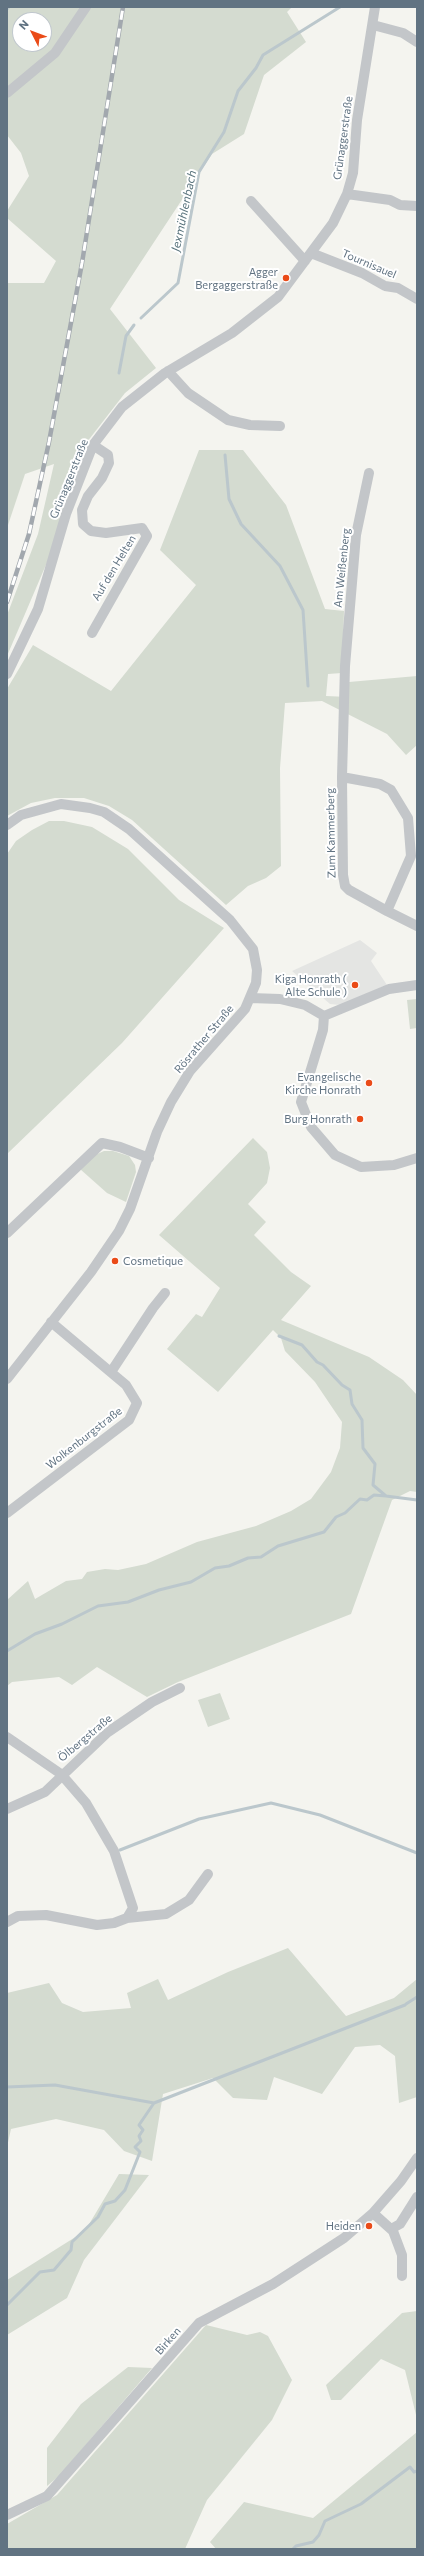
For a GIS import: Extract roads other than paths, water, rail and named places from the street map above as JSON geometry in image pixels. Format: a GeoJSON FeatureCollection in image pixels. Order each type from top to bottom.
{"type":"FeatureCollection","features":[{"type":"Feature","properties":{"kind":"street"},"geometry":{"type":"LineString","coordinates":[[7,93],[55,53],[86,7]]}},
{"type":"Feature","properties":{"kind":"street","name":"Grünaggerstraße"},"geometry":{"type":"LineString","coordinates":[[7,674],[38,609],[66,514],[93,445],[122,407],[168,371],[232,333],[278,297],[333,222],[347,194],[352,173],[357,120],[375,7]]}},
{"type":"Feature","properties":{"kind":"street"},"geometry":{"type":"LineString","coordinates":[[373,25],[403,33],[417,42]]}},
{"type":"Feature","properties":{"kind":"street"},"geometry":{"type":"LineString","coordinates":[[347,194],[390,200],[400,205],[417,206]]}},
{"type":"Feature","properties":{"kind":"street"},"geometry":{"type":"LineString","coordinates":[[251,201],[308,257]]}},
{"type":"Feature","properties":{"kind":"street","name":"Tournisauel"},"geometry":{"type":"LineString","coordinates":[[308,257],[362,272],[385,286],[398,288],[417,300]]}},
{"type":"Feature","properties":{"kind":"street"},"geometry":{"type":"LineString","coordinates":[[168,371],[188,393],[228,420],[250,425],[280,426]]}},
{"type":"Feature","properties":{"kind":"street","name":"Auf den Helten"},"geometry":{"type":"LineString","coordinates":[[92,633],[147,536],[142,528],[106,533],[91,531],[83,524],[82,515],[88,496],[102,478],[109,463],[108,455],[93,445]]}},
{"type":"Feature","properties":{"kind":"street","name":"Am Weißenberg"},"geometry":{"type":"LineString","coordinates":[[345,666],[356,535],[369,473]]}},
{"type":"Feature","properties":{"kind":"street","name":"Zum Kammerberg"},"geometry":{"type":"LineString","coordinates":[[345,666],[342,777],[344,886],[358,897],[417,926]]}},
{"type":"Feature","properties":{"kind":"street","name":"Zum Kammerberg"},"geometry":{"type":"LineString","coordinates":[[342,777],[380,784],[391,790],[408,818],[411,856],[387,911]]}},
{"type":"Feature","properties":{"kind":"street","name":"Rösrather Straße"},"geometry":{"type":"LineString","coordinates":[[7,825],[21,815],[61,804],[90,808],[104,812],[129,829],[230,920],[246,938],[256,957],[257,970],[250,998],[237,1021],[186,1076],[157,1132],[130,1209],[119,1231],[102,1258],[7,1379]]}},
{"type":"Feature","properties":{"kind":"street"},"geometry":{"type":"LineString","coordinates":[[324,1016],[389,989],[417,985]]}},
{"type":"Feature","properties":{"kind":"street"},"geometry":{"type":"LineString","coordinates":[[250,998],[280,999],[305,1005],[324,1016]]}},
{"type":"Feature","properties":{"kind":"street"},"geometry":{"type":"LineString","coordinates":[[324,1016],[323,1030],[301,1102],[311,1127],[335,1155],[361,1167],[394,1165],[417,1158]]}},
{"type":"Feature","properties":{"kind":"street"},"geometry":{"type":"LineString","coordinates":[[7,1233],[102,1143],[149,1158]]}},
{"type":"Feature","properties":{"kind":"street"},"geometry":{"type":"LineString","coordinates":[[111,1372],[153,1308],[165,1294]]}},
{"type":"Feature","properties":{"kind":"street","name":"Wolkenburgstraße"},"geometry":{"type":"LineString","coordinates":[[7,1513],[129,1420],[137,1403],[126,1385],[51,1322]]}},
{"type":"Feature","properties":{"kind":"street","name":"Ölbergstraße"},"geometry":{"type":"LineString","coordinates":[[7,1809],[45,1792],[61,1774],[108,1732],[152,1702],[180,1688]]}},
{"type":"Feature","properties":{"kind":"street"},"geometry":{"type":"LineString","coordinates":[[7,1737],[61,1774],[93,1813],[114,1851],[133,1908],[127,1918]]}},
{"type":"Feature","properties":{"kind":"street"},"geometry":{"type":"LineString","coordinates":[[7,1922],[18,1916],[46,1915],[97,1925],[114,1923],[127,1918],[166,1914],[190,1900],[208,1874]]}},
{"type":"Feature","properties":{"kind":"street","name":"Birken"},"geometry":{"type":"LineString","coordinates":[[7,2515],[47,2496],[199,2323],[313,2260],[344,2238],[373,2213],[401,2181],[417,2158]]}},
{"type":"Feature","properties":{"kind":"street"},"geometry":{"type":"LineString","coordinates":[[391,2229],[400,2224],[417,2197]]}},
{"type":"Feature","properties":{"kind":"street"},"geometry":{"type":"LineString","coordinates":[[373,2213],[391,2229],[402,2255],[402,2276]]}},
{"type":"Feature","properties":{"kind":"waterway","name":"Jexmühlenbach"},"geometry":{"type":"LineString","coordinates":[[141,318],[178,283],[199,172],[224,132],[238,91],[256,68],[263,55],[340,7]]}},
{"type":"Feature","properties":{"kind":"waterway"},"geometry":{"type":"LineString","coordinates":[[119,373],[126,336],[134,325]]}},
{"type":"Feature","properties":{"kind":"waterway"},"geometry":{"type":"LineString","coordinates":[[225,455],[229,499],[241,524],[280,566],[303,610],[308,686]]}},
{"type":"Feature","properties":{"kind":"waterway"},"geometry":{"type":"LineString","coordinates":[[279,1336],[302,1345],[317,1362],[323,1365],[342,1385],[350,1390],[352,1404],[362,1420],[363,1448],[375,1464],[373,1485],[386,1496],[417,1500]]}},
{"type":"Feature","properties":{"kind":"waterway"},"geometry":{"type":"LineString","coordinates":[[7,1651],[35,1634],[62,1624],[98,1606],[128,1602],[159,1590],[191,1582],[215,1568],[229,1566],[248,1558],[261,1557],[278,1546],[324,1532],[336,1517],[345,1513],[360,1499],[367,1500],[374,1495],[386,1496]]}},
{"type":"Feature","properties":{"kind":"waterway"},"geometry":{"type":"LineString","coordinates":[[120,1850],[199,1819],[271,1803],[320,1815],[417,1853]]}},
{"type":"Feature","properties":{"kind":"waterway"},"geometry":{"type":"LineString","coordinates":[[406,2004],[417,1997]]}},
{"type":"Feature","properties":{"kind":"waterway"},"geometry":{"type":"LineString","coordinates":[[7,2305],[40,2272],[54,2270],[71,2250],[72,2242],[98,2217],[105,2204],[115,2201],[125,2190],[140,2152],[135,2147],[141,2141],[139,2136],[143,2130],[139,2125],[154,2103],[405,2005]]}},
{"type":"Feature","properties":{"kind":"waterway"},"geometry":{"type":"LineString","coordinates":[[7,2087],[55,2085],[154,2103]]}},
{"type":"Feature","properties":{"kind":"waterway"},"geometry":{"type":"LineString","coordinates":[[293,2549],[296,2546],[313,2542],[319,2535],[325,2521],[361,2504],[410,2467],[414,2472],[417,2471]]}},
{"type":"Feature","properties":{"kind":"railway"},"geometry":{"type":"LineString","coordinates":[[7,602],[29,534],[49,442],[82,263],[123,7]]}},
{"type":"Feature","properties":{"kind":"place","name":"Agger Bergaggerstraße"},"geometry":{"type":"Point","coordinates":[286,278]}},
{"type":"Feature","properties":{"kind":"place","name":"Kiga Honrath ( Alte Schule )"},"geometry":{"type":"Point","coordinates":[355,985]}},
{"type":"Feature","properties":{"kind":"place","name":"Evangelische Kirche Honrath"},"geometry":{"type":"Point","coordinates":[369,1083]}},
{"type":"Feature","properties":{"kind":"place","name":"Burg Honrath"},"geometry":{"type":"Point","coordinates":[360,1119]}},
{"type":"Feature","properties":{"kind":"place","name":"Cosmetique"},"geometry":{"type":"Point","coordinates":[115,1261]}},
{"type":"Feature","properties":{"kind":"place","name":"Heiden"},"geometry":{"type":"Point","coordinates":[369,2226]}}]}
